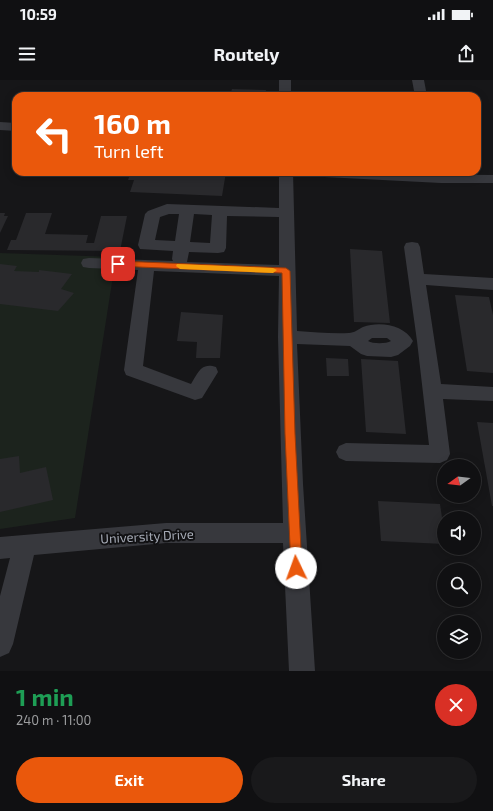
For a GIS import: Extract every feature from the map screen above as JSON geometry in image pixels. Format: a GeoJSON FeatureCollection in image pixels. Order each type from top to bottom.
{"type":"FeatureCollection","features":[{"type":"Feature","properties":{"kind":"street"},"geometry":{"type":"LineString","coordinates":[[275,80],[285,80],[285,92]]}},
{"type":"Feature","properties":{"kind":"street"},"geometry":{"type":"LineString","coordinates":[[418,80],[420,92]]}},
{"type":"Feature","properties":{"kind":"street"},"geometry":{"type":"LineString","coordinates":[[0,126],[12,127]]}},
{"type":"Feature","properties":{"kind":"street"},"geometry":{"type":"LineString","coordinates":[[286,176],[287,337],[294,533],[302,671]]}},
{"type":"Feature","properties":{"kind":"street"},"geometry":{"type":"LineString","coordinates":[[453,176],[493,179]]}},
{"type":"Feature","properties":{"kind":"street"},"geometry":{"type":"LineString","coordinates":[[220,211],[218,248],[146,245],[153,214],[167,209],[286,213]]}},
{"type":"Feature","properties":{"kind":"street"},"geometry":{"type":"LineString","coordinates":[[179,266],[187,209]]}},
{"type":"Feature","properties":{"kind":"street"},"geometry":{"type":"LineString","coordinates":[[346,452],[440,454],[426,341],[412,247]]}},
{"type":"Feature","properties":{"kind":"street"},"geometry":{"type":"LineString","coordinates":[[90,263],[286,271]]}},
{"type":"Feature","properties":{"kind":"street"},"geometry":{"type":"LineString","coordinates":[[147,265],[132,370],[195,393],[208,372]]}},
{"type":"Feature","properties":{"kind":"street"},"geometry":{"type":"LineString","coordinates":[[417,279],[493,284]]}},
{"type":"Feature","properties":{"kind":"street"},"geometry":{"type":"LineString","coordinates":[[287,337],[354,340],[367,349],[391,350],[404,341],[426,341]]}},
{"type":"Feature","properties":{"kind":"street"},"geometry":{"type":"LineString","coordinates":[[432,391],[493,394]]}},
{"type":"Feature","properties":{"kind":"street","name":"University Drive"},"geometry":{"type":"LineString","coordinates":[[0,548],[166,533],[294,533]]}},
{"type":"Feature","properties":{"kind":"street"},"geometry":{"type":"LineString","coordinates":[[0,644],[25,545]]}},
{"type":"Feature","properties":{"kind":"shaded area"},"geometry":{"type":"Polygon","coordinates":[[[0,253],[116,257],[75,518],[0,529],[0,253]]]}},
{"type":"Feature","properties":{"kind":"building"},"geometry":{"type":"Polygon","coordinates":[[[232,89],[266,90],[266,92],[231,92],[232,89]]]}},
{"type":"Feature","properties":{"kind":"building"},"geometry":{"type":"Polygon","coordinates":[[[130,176],[225,176],[222,196],[130,192],[134,180],[128,180],[130,176]]]}},
{"type":"Feature","properties":{"kind":"building"},"geometry":{"type":"Polygon","coordinates":[[[0,213],[5,213],[4,216],[8,216],[0,233],[0,213]]]}},
{"type":"Feature","properties":{"kind":"building"},"geometry":{"type":"Polygon","coordinates":[[[26,213],[52,213],[45,234],[88,235],[86,243],[94,243],[101,216],[127,216],[120,251],[7,250],[11,240],[16,240],[26,213]]]}},
{"type":"Feature","properties":{"kind":"building"},"geometry":{"type":"Polygon","coordinates":[[[350,249],[382,251],[390,323],[354,322],[350,249]]]}},
{"type":"Feature","properties":{"kind":"building"},"geometry":{"type":"Polygon","coordinates":[[[0,264],[17,266],[14,271],[39,272],[39,270],[72,274],[61,289],[74,293],[58,311],[0,304],[0,264]]]}},
{"type":"Feature","properties":{"kind":"building"},"geometry":{"type":"Polygon","coordinates":[[[455,295],[489,297],[493,315],[493,373],[467,371],[455,295]]]}},
{"type":"Feature","properties":{"kind":"building"},"geometry":{"type":"Polygon","coordinates":[[[181,312],[223,315],[220,358],[196,358],[197,342],[177,341],[181,312]]]}},
{"type":"Feature","properties":{"kind":"building"},"geometry":{"type":"Polygon","coordinates":[[[326,358],[348,359],[349,376],[327,376],[326,358]]]}},
{"type":"Feature","properties":{"kind":"building"},"geometry":{"type":"Polygon","coordinates":[[[361,359],[398,361],[406,434],[366,432],[361,359]]]}},
{"type":"Feature","properties":{"kind":"building"},"geometry":{"type":"Polygon","coordinates":[[[477,422],[493,423],[493,506],[492,506],[477,422]]]}},
{"type":"Feature","properties":{"kind":"building"},"geometry":{"type":"Polygon","coordinates":[[[19,456],[20,473],[46,467],[53,500],[0,512],[0,459],[19,456]]]}},
{"type":"Feature","properties":{"kind":"building"},"geometry":{"type":"Polygon","coordinates":[[[378,501],[440,504],[441,511],[437,511],[437,544],[381,541],[378,501]]]}},
{"type":"Feature","properties":{"kind":"slow traffic"},"geometry":{"type":"LineString","coordinates":[[180,266],[273,270]]}},
{"type":"Feature","properties":{"kind":"route"},"geometry":{"type":"LineString","coordinates":[[118,264],[286,271],[290,434],[296,568]]}}]}
